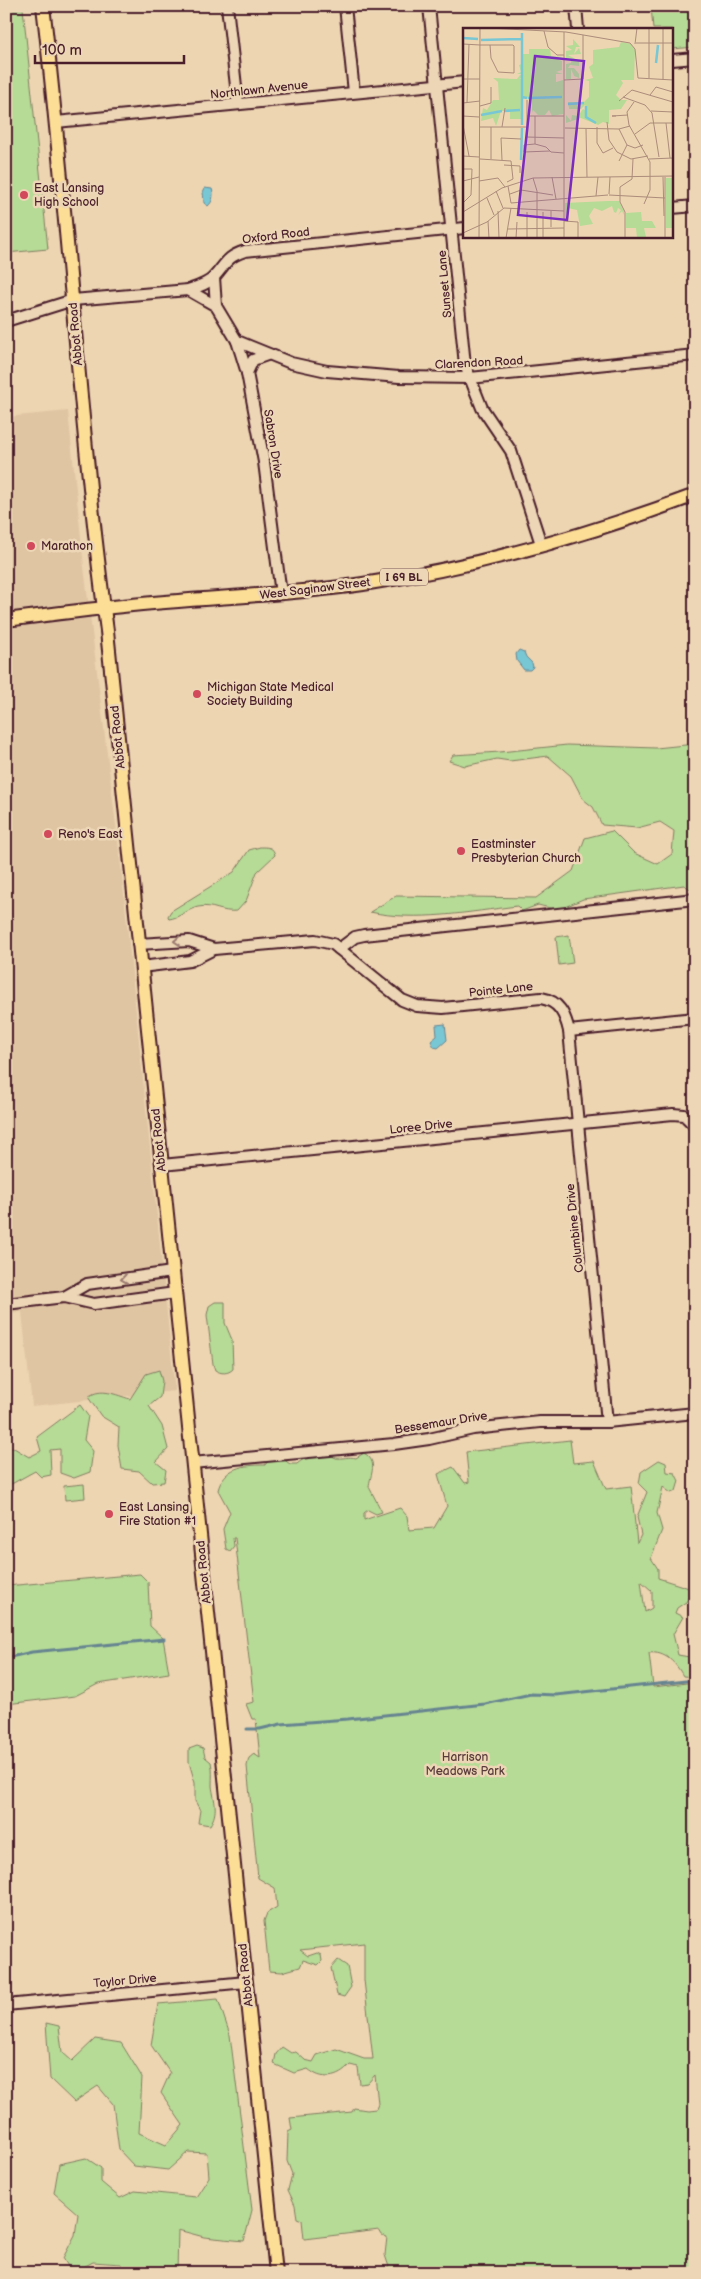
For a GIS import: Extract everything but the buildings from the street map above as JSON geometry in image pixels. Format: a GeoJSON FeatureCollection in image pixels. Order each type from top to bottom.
{"type":"FeatureCollection","features":[{"type":"Feature","properties":{"kind":"main road","name":"Abbot Road"},"geometry":{"type":"LineString","coordinates":[[44,6],[89,483],[104,608],[276,2273]]}},
{"type":"Feature","properties":{"kind":"main road","name":"West Saginaw Street"},"geometry":{"type":"LineString","coordinates":[[104,608],[281,594],[364,584],[430,572],[541,544],[612,523],[695,494]]}},
{"type":"Feature","properties":{"kind":"main road","name":"I 69 BL"},"geometry":{"type":"LineString","coordinates":[[6,620],[104,608]]}},
{"type":"Feature","properties":{"kind":"street"},"geometry":{"type":"LineString","coordinates":[[226,6],[238,104]]}},
{"type":"Feature","properties":{"kind":"street"},"geometry":{"type":"LineString","coordinates":[[345,6],[354,92]]}},
{"type":"Feature","properties":{"kind":"street","name":"Sunset Lane"},"geometry":{"type":"LineString","coordinates":[[429,6],[453,229],[465,365],[482,408],[511,451],[541,544]]}},
{"type":"Feature","properties":{"kind":"street"},"geometry":{"type":"LineString","coordinates":[[576,6],[578,28]]}},
{"type":"Feature","properties":{"kind":"street"},"geometry":{"type":"LineString","coordinates":[[674,60],[695,58]]}},
{"type":"Feature","properties":{"kind":"street","name":"Northlawn Avenue"},"geometry":{"type":"LineString","coordinates":[[56,122],[463,82]]}},
{"type":"Feature","properties":{"kind":"street"},"geometry":{"type":"LineString","coordinates":[[674,208],[695,206]]}},
{"type":"Feature","properties":{"kind":"street","name":"Oxford Road"},"geometry":{"type":"LineString","coordinates":[[6,321],[73,300],[188,290],[202,285],[214,277],[226,260],[245,251],[463,228]]}},
{"type":"Feature","properties":{"kind":"street","name":"Sabron Drive"},"geometry":{"type":"LineString","coordinates":[[214,277],[216,306],[236,341],[247,373],[262,453],[281,594]]}},
{"type":"Feature","properties":{"kind":"street"},"geometry":{"type":"LineString","coordinates":[[188,290],[216,306]]}},
{"type":"Feature","properties":{"kind":"street","name":"Clarendon Road"},"geometry":{"type":"LineString","coordinates":[[236,341],[291,363],[354,374],[470,378],[695,355]]}},
{"type":"Feature","properties":{"kind":"street"},"geometry":{"type":"LineString","coordinates":[[247,373],[249,364],[253,360],[267,355]]}},
{"type":"Feature","properties":{"kind":"street"},"geometry":{"type":"LineString","coordinates":[[339,949],[355,937],[364,934],[695,899]]}},
{"type":"Feature","properties":{"kind":"street"},"geometry":{"type":"LineString","coordinates":[[138,944],[189,940],[214,949]]}},
{"type":"Feature","properties":{"kind":"street","name":"Pointe Lane"},"geometry":{"type":"LineString","coordinates":[[214,949],[315,940],[329,943],[402,1000],[417,1006],[443,1008],[541,998],[551,1000],[563,1013],[569,1031]]}},
{"type":"Feature","properties":{"kind":"street"},"geometry":{"type":"LineString","coordinates":[[140,967],[190,961],[214,949]]}},
{"type":"Feature","properties":{"kind":"street"},"geometry":{"type":"LineString","coordinates":[[569,1031],[695,1018]]}},
{"type":"Feature","properties":{"kind":"street","name":"Columbine Drive"},"geometry":{"type":"LineString","coordinates":[[569,1031],[608,1422]]}},
{"type":"Feature","properties":{"kind":"street","name":"Loree Drive"},"geometry":{"type":"LineString","coordinates":[[162,1165],[673,1114],[684,1115],[695,1126]]}},
{"type":"Feature","properties":{"kind":"street"},"geometry":{"type":"LineString","coordinates":[[64,1297],[87,1284],[172,1272]]}},
{"type":"Feature","properties":{"kind":"street"},"geometry":{"type":"LineString","coordinates":[[6,1304],[64,1297],[94,1304],[175,1293]]}},
{"type":"Feature","properties":{"kind":"street","name":"Bessemaur Drive"},"geometry":{"type":"LineString","coordinates":[[192,1463],[394,1444],[430,1439],[473,1429],[540,1422],[608,1422],[695,1413]]}},
{"type":"Feature","properties":{"kind":"street","name":"Taylor Drive"},"geometry":{"type":"LineString","coordinates":[[6,2005],[246,1982]]}},
{"type":"Feature","properties":{"kind":"shaded area"},"geometry":{"type":"Polygon","coordinates":[[[68,411],[84,567],[121,866],[175,1391],[32,1406],[22,1312],[6,1313],[6,417],[68,411]]]}},
{"type":"Feature","properties":{"kind":"green space"},"geometry":{"type":"Polygon","coordinates":[[[651,6],[695,6],[695,47],[674,49],[674,28],[653,28],[651,6]]]}},
{"type":"Feature","properties":{"kind":"green space"},"geometry":{"type":"Polygon","coordinates":[[[23,8],[48,249],[6,253],[6,10],[23,8]]]}},
{"type":"Feature","properties":{"kind":"green space"},"geometry":{"type":"Polygon","coordinates":[[[695,744],[695,892],[684,885],[583,899],[558,910],[538,905],[522,911],[517,906],[425,916],[388,915],[370,912],[396,896],[536,898],[573,871],[585,838],[612,831],[634,853],[658,864],[672,854],[674,831],[660,822],[637,828],[602,825],[593,807],[583,799],[571,776],[548,756],[510,761],[497,759],[465,766],[449,761],[453,755],[567,745],[656,748],[695,744]]]}},
{"type":"Feature","properties":{"kind":"green space"},"geometry":{"type":"Polygon","coordinates":[[[260,847],[270,848],[275,855],[257,872],[246,901],[237,911],[226,911],[203,906],[169,919],[168,916],[171,911],[234,872],[249,850],[260,847]]]}},
{"type":"Feature","properties":{"kind":"green space"},"geometry":{"type":"Polygon","coordinates":[[[569,935],[573,963],[559,965],[556,937],[569,935]]]}},
{"type":"Feature","properties":{"kind":"green space"},"geometry":{"type":"Polygon","coordinates":[[[215,1302],[225,1302],[225,1323],[232,1340],[233,1369],[227,1373],[215,1370],[213,1364],[207,1315],[209,1306],[215,1302]]]}},
{"type":"Feature","properties":{"kind":"green space"},"geometry":{"type":"Polygon","coordinates":[[[159,1370],[162,1381],[160,1397],[149,1406],[162,1426],[168,1449],[156,1462],[166,1470],[164,1482],[152,1483],[139,1471],[122,1469],[118,1445],[119,1427],[101,1416],[88,1397],[103,1392],[130,1399],[146,1374],[159,1370]]]}},
{"type":"Feature","properties":{"kind":"green space"},"geometry":{"type":"Polygon","coordinates":[[[80,1405],[88,1416],[84,1440],[93,1451],[90,1472],[74,1478],[60,1473],[60,1449],[50,1450],[51,1475],[41,1477],[35,1471],[6,1487],[6,1449],[14,1448],[29,1457],[41,1451],[37,1437],[80,1405]]]}},
{"type":"Feature","properties":{"kind":"green space","name":"Harrison Meadows Park"},"geometry":{"type":"Polygon","coordinates":[[[570,1440],[573,1463],[594,1461],[606,1489],[631,1486],[637,1543],[641,1535],[637,1517],[647,1492],[639,1484],[641,1472],[659,1460],[666,1463],[667,1472],[675,1473],[679,1481],[676,1491],[671,1493],[663,1487],[657,1513],[662,1530],[651,1558],[658,1569],[658,1578],[689,1588],[692,1592],[686,1602],[677,1608],[675,1613],[683,1617],[673,1634],[678,1655],[695,1658],[695,1677],[683,1676],[673,1662],[665,1656],[649,1653],[653,1687],[695,1682],[695,2273],[353,2273],[382,2270],[389,2267],[385,2255],[387,2237],[382,2235],[379,2230],[304,2239],[302,2220],[297,2218],[295,2205],[288,2190],[292,2174],[287,2161],[288,2132],[292,2130],[290,2118],[352,2112],[354,2108],[376,2109],[378,2104],[375,2075],[368,2083],[360,2084],[358,2067],[350,2065],[335,2076],[324,2077],[308,2069],[294,2073],[274,2064],[276,2054],[282,2047],[291,2053],[296,2052],[305,2060],[313,2062],[317,2055],[336,2049],[364,2059],[373,2059],[364,1980],[364,1943],[300,1950],[308,1956],[317,1953],[321,1955],[322,1961],[318,1965],[303,1960],[300,1967],[282,1972],[269,1971],[264,1921],[267,1913],[277,1907],[275,1888],[258,1878],[247,1766],[249,1758],[254,1754],[260,1758],[256,1719],[252,1719],[246,1704],[254,1702],[235,1538],[233,1538],[234,1546],[230,1551],[226,1549],[223,1529],[230,1512],[218,1490],[225,1476],[235,1469],[265,1465],[269,1460],[283,1459],[290,1464],[297,1464],[308,1457],[320,1454],[328,1454],[336,1458],[356,1458],[364,1453],[369,1457],[372,1464],[369,1487],[382,1512],[376,1514],[368,1510],[364,1513],[364,1520],[400,1508],[407,1516],[409,1530],[434,1528],[447,1506],[438,1474],[453,1467],[465,1483],[469,1482],[466,1452],[570,1440]],[[641,1581],[645,1612],[652,1608],[652,1591],[641,1581]]]}},
{"type":"Feature","properties":{"kind":"green space"},"geometry":{"type":"Polygon","coordinates":[[[84,1484],[85,1498],[65,1500],[64,1486],[84,1484]]]}},
{"type":"Feature","properties":{"kind":"green space"},"geometry":{"type":"Polygon","coordinates":[[[140,1574],[148,1582],[150,1626],[163,1638],[169,1673],[98,1684],[75,1696],[6,1704],[6,1586],[140,1574]]]}},
{"type":"Feature","properties":{"kind":"green space"},"geometry":{"type":"Polygon","coordinates":[[[197,1746],[203,1748],[205,1757],[212,1765],[215,1810],[210,1825],[198,1823],[200,1810],[195,1801],[195,1783],[189,1762],[189,1749],[197,1746]]]}},
{"type":"Feature","properties":{"kind":"green space"},"geometry":{"type":"Polygon","coordinates":[[[338,1960],[347,1966],[351,1987],[344,1997],[337,1995],[331,1968],[338,1960]]]}},
{"type":"Feature","properties":{"kind":"green space"},"geometry":{"type":"Polygon","coordinates":[[[218,1999],[230,2035],[252,2210],[244,2241],[204,2237],[178,2230],[177,2273],[127,2273],[121,2264],[93,2262],[72,2273],[63,2258],[75,2235],[78,2214],[54,2193],[59,2164],[86,2158],[101,2168],[101,2182],[120,2198],[135,2191],[196,2197],[209,2177],[207,2153],[188,2152],[168,2170],[134,2166],[119,2150],[113,2104],[98,2086],[74,2102],[50,2079],[46,2023],[59,2026],[62,2052],[72,2061],[95,2039],[121,2043],[142,2077],[139,2133],[166,2145],[183,2125],[161,2093],[170,2073],[151,2045],[158,2004],[218,1999]]]}},
{"type":"Feature","properties":{"kind":"water"},"geometry":{"type":"Polygon","coordinates":[[[205,188],[212,189],[213,191],[212,200],[208,206],[204,203],[203,192],[205,188]]]}},
{"type":"Feature","properties":{"kind":"water"},"geometry":{"type":"Polygon","coordinates":[[[519,650],[524,652],[532,663],[533,667],[530,670],[524,670],[517,661],[516,654],[519,650]]]}},
{"type":"Feature","properties":{"kind":"water"},"geometry":{"type":"Polygon","coordinates":[[[445,1024],[447,1040],[438,1048],[434,1047],[431,1041],[437,1036],[436,1025],[445,1024]]]}},
{"type":"Feature","properties":{"kind":"waterway"},"geometry":{"type":"LineString","coordinates":[[6,1658],[32,1652],[164,1639]]}},
{"type":"Feature","properties":{"kind":"waterway"},"geometry":{"type":"LineString","coordinates":[[247,1729],[485,1704],[531,1694],[556,1695],[695,1680]]}},
{"type":"Feature","properties":{"kind":"place","name":"East Lansing High School"},"geometry":{"type":"Point","coordinates":[24,195]}},
{"type":"Feature","properties":{"kind":"place","name":"Marathon"},"geometry":{"type":"Point","coordinates":[31,546]}},
{"type":"Feature","properties":{"kind":"place","name":"Michigan State Medical Society Building"},"geometry":{"type":"Point","coordinates":[197,694]}},
{"type":"Feature","properties":{"kind":"place","name":"Reno's East"},"geometry":{"type":"Point","coordinates":[48,834]}},
{"type":"Feature","properties":{"kind":"place","name":"Eastminster Presbyterian Church"},"geometry":{"type":"Point","coordinates":[461,851]}},
{"type":"Feature","properties":{"kind":"place","name":"East Lansing Fire Station #1"},"geometry":{"type":"Point","coordinates":[109,1514]}}]}
